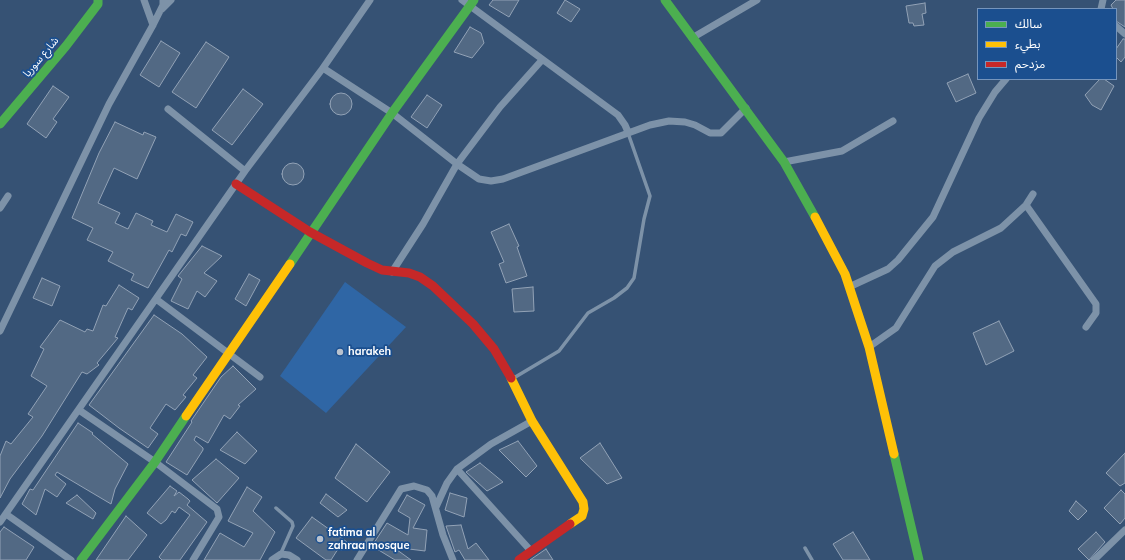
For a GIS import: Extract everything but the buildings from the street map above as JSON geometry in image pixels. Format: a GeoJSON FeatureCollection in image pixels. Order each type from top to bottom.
{"type":"FeatureCollection","features":[{"type":"Feature","properties":{"kind":"street"},"geometry":{"type":"LineString","coordinates":[[144,0],[153,25]]}},
{"type":"Feature","properties":{"kind":"street"},"geometry":{"type":"LineString","coordinates":[[0,331],[109,104],[163,4],[171,0]]}},
{"type":"Feature","properties":{"kind":"street"},"geometry":{"type":"LineString","coordinates":[[0,522],[245,171],[323,68],[370,0]]}},
{"type":"Feature","properties":{"kind":"street"},"geometry":{"type":"LineString","coordinates":[[462,0],[472,3],[542,60],[618,115],[628,132]]}},
{"type":"Feature","properties":{"kind":"street"},"geometry":{"type":"LineString","coordinates":[[665,0],[746,108],[784,162],[830,244],[849,287],[869,347],[919,560]]}},
{"type":"Feature","properties":{"kind":"street"},"geometry":{"type":"LineString","coordinates":[[692,38],[756,0]]}},
{"type":"Feature","properties":{"kind":"street","name":"شارع سوريا"},"geometry":{"type":"LineString","coordinates":[[0,124],[66,46],[100,1]]}},
{"type":"Feature","properties":{"kind":"street"},"geometry":{"type":"LineString","coordinates":[[81,560],[155,462],[228,352],[392,112],[472,3]]}},
{"type":"Feature","properties":{"kind":"street"},"geometry":{"type":"LineString","coordinates":[[1117,27],[1125,34]]}},
{"type":"Feature","properties":{"kind":"street"},"geometry":{"type":"LineString","coordinates":[[392,272],[423,224],[457,164],[500,107],[542,60]]}},
{"type":"Feature","properties":{"kind":"street"},"geometry":{"type":"LineString","coordinates":[[323,68],[392,112],[457,164],[480,179],[491,181],[503,179],[650,125],[674,121],[695,124],[710,133],[715,134],[725,130],[746,108]]}},
{"type":"Feature","properties":{"kind":"street"},"geometry":{"type":"LineString","coordinates":[[849,287],[888,268],[898,260],[933,217],[980,118],[995,92],[1005,80]]}},
{"type":"Feature","properties":{"kind":"street"},"geometry":{"type":"LineString","coordinates":[[168,109],[245,171]]}},
{"type":"Feature","properties":{"kind":"street"},"geometry":{"type":"LineString","coordinates":[[784,162],[842,151],[893,122]]}},
{"type":"Feature","properties":{"kind":"street"},"geometry":{"type":"LineString","coordinates":[[236,184],[310,232],[375,267],[392,272],[409,273],[420,277],[433,286],[485,337],[512,379],[532,421],[583,502],[584,509],[582,516],[518,560]]}},
{"type":"Feature","properties":{"kind":"street"},"geometry":{"type":"LineString","coordinates":[[869,347],[896,328],[935,266],[953,252],[1001,228],[1026,205],[1032,194]]}},
{"type":"Feature","properties":{"kind":"street"},"geometry":{"type":"LineString","coordinates":[[0,208],[8,196]]}},
{"type":"Feature","properties":{"kind":"street"},"geometry":{"type":"LineString","coordinates":[[1026,205],[1096,304],[1096,313],[1086,327]]}},
{"type":"Feature","properties":{"kind":"street"},"geometry":{"type":"LineString","coordinates":[[156,299],[260,377]]}},
{"type":"Feature","properties":{"kind":"street"},"geometry":{"type":"LineString","coordinates":[[79,410],[155,462],[218,511],[219,517],[193,560]]}},
{"type":"Feature","properties":{"kind":"street"},"geometry":{"type":"LineString","coordinates":[[436,508],[447,483],[457,469],[491,444],[532,421]]}},
{"type":"Feature","properties":{"kind":"street"},"geometry":{"type":"LineString","coordinates":[[457,469],[531,552]]}},
{"type":"Feature","properties":{"kind":"street"},"geometry":{"type":"LineString","coordinates":[[357,560],[401,489],[414,486],[427,490],[436,508],[442,535],[452,560]]}},
{"type":"Feature","properties":{"kind":"street"},"geometry":{"type":"LineString","coordinates":[[6,514],[71,560]]}},
{"type":"Feature","properties":{"kind":"street"},"geometry":{"type":"LineString","coordinates":[[1094,560],[1125,530]]}},
{"type":"Feature","properties":{"kind":"street"},"geometry":{"type":"LineString","coordinates":[[272,560],[281,554],[296,560]]}},
{"type":"Feature","properties":{"kind":"lane"},"geometry":{"type":"LineString","coordinates":[[512,379],[559,351],[588,313],[628,288],[634,278],[650,196],[628,132]]}},
{"type":"Feature","properties":{"kind":"lane"},"geometry":{"type":"LineString","coordinates":[[276,508],[292,522],[294,526],[281,554]]}},
{"type":"Feature","properties":{"kind":"lane"},"geometry":{"type":"LineString","coordinates":[[805,548],[812,560]]}},
{"type":"Feature","properties":{"kind":"shaded area","name":"harakeh"},"geometry":{"type":"Polygon","coordinates":[[[345,282],[406,327],[326,413],[280,376],[345,282]]]}},
{"type":"Feature","properties":{"kind":"traffic: fast"},"geometry":{"type":"LineString","coordinates":[[0,124],[66,46],[98,4],[98,0]]}},
{"type":"Feature","properties":{"kind":"traffic: fast"},"geometry":{"type":"LineString","coordinates":[[290,264],[392,113],[474,0]]}},
{"type":"Feature","properties":{"kind":"traffic: fast"},"geometry":{"type":"LineString","coordinates":[[665,0],[784,162],[815,217]]}},
{"type":"Feature","properties":{"kind":"traffic: fast"},"geometry":{"type":"LineString","coordinates":[[81,560],[155,462],[186,416]]}},
{"type":"Feature","properties":{"kind":"traffic: fast"},"geometry":{"type":"LineString","coordinates":[[894,454],[919,560]]}},
{"type":"Feature","properties":{"kind":"traffic: slow"},"geometry":{"type":"LineString","coordinates":[[815,217],[845,274],[869,347],[894,454]]}},
{"type":"Feature","properties":{"kind":"traffic: slow"},"geometry":{"type":"LineString","coordinates":[[186,416],[290,264]]}},
{"type":"Feature","properties":{"kind":"traffic: slow"},"geometry":{"type":"LineString","coordinates":[[511,378],[532,421],[583,502],[584,509],[582,516],[570,524]]}},
{"type":"Feature","properties":{"kind":"traffic: jam"},"geometry":{"type":"LineString","coordinates":[[236,184],[310,232],[367,263],[382,270],[409,273],[420,277],[433,286],[473,324],[494,349],[511,378]]}},
{"type":"Feature","properties":{"kind":"traffic: jam"},"geometry":{"type":"LineString","coordinates":[[519,560],[570,524]]}},
{"type":"Feature","properties":{"kind":"place","name":"harakeh"},"geometry":{"type":"Point","coordinates":[340,352]}},
{"type":"Feature","properties":{"kind":"place","name":"fatima al zahraa mosque"},"geometry":{"type":"Point","coordinates":[320,539]}}]}
